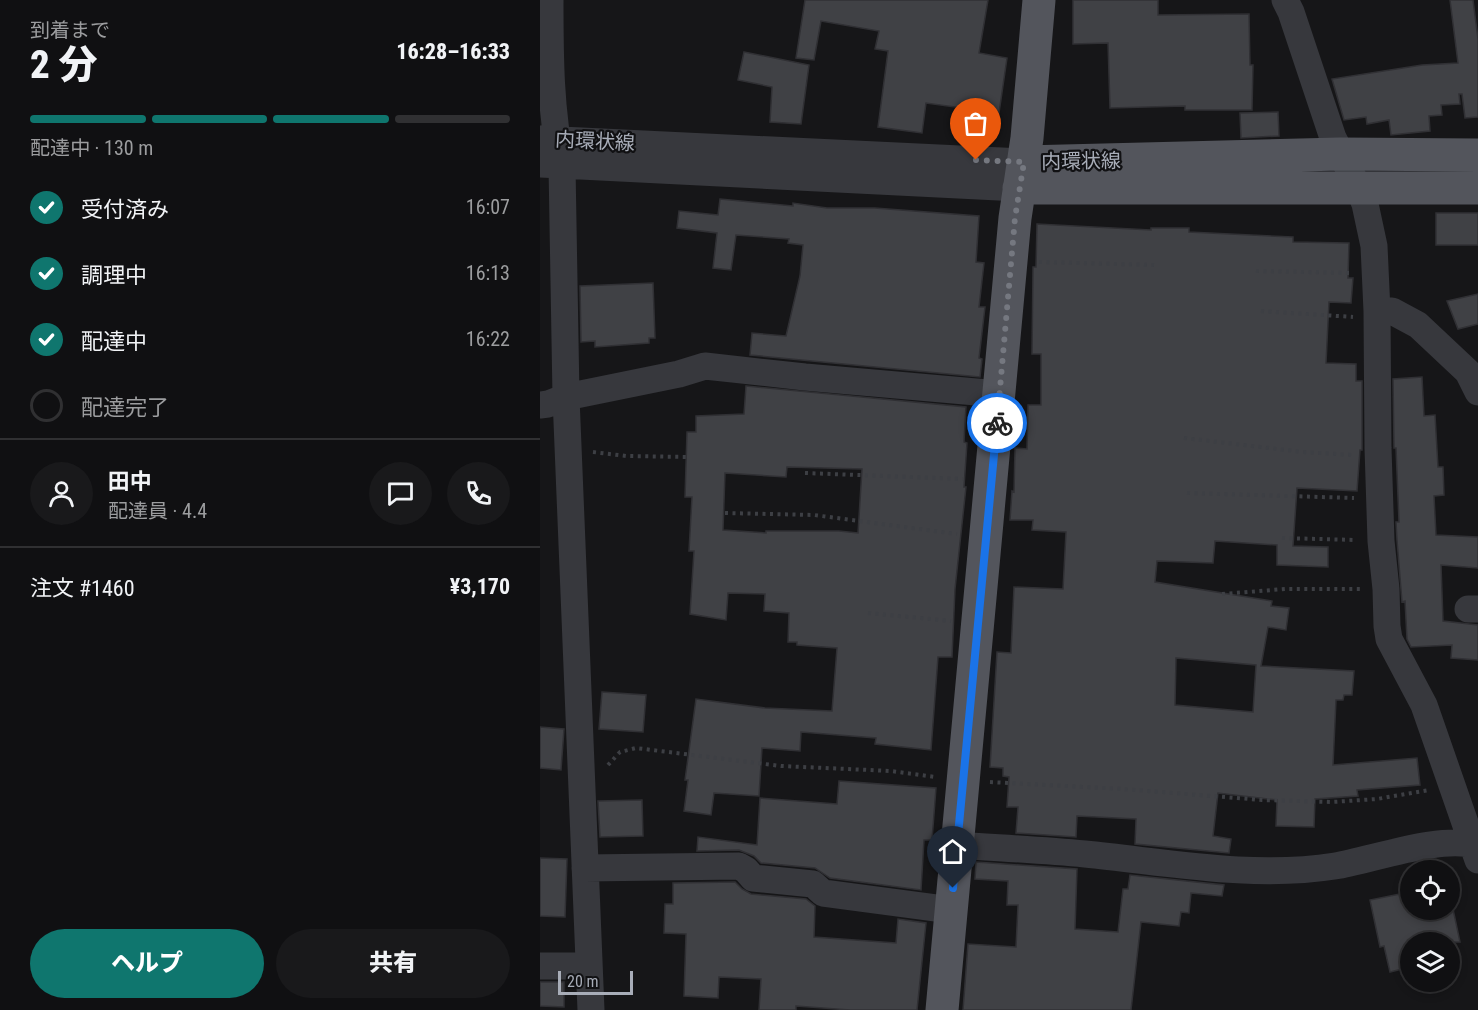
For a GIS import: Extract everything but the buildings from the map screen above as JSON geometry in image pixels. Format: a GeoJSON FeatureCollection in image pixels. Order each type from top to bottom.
{"type":"FeatureCollection","features":[{"type":"Feature","properties":{"kind":"main road"},"geometry":{"type":"LineString","coordinates":[[942,1010],[1011,261],[1039,0]]}},
{"type":"Feature","properties":{"kind":"main road","name":"内環状線"},"geometry":{"type":"LineString","coordinates":[[1022,175],[1340,154],[1478,155]]}},
{"type":"Feature","properties":{"kind":"main road","name":"内環状線"},"geometry":{"type":"LineString","coordinates":[[1022,175],[1359,189],[1478,188]]}},
{"type":"Feature","properties":{"kind":"street"},"geometry":{"type":"LineString","coordinates":[[550,0],[548,139],[566,397],[591,1010]]}},
{"type":"Feature","properties":{"kind":"street"},"geometry":{"type":"LineString","coordinates":[[957,845],[1086,855],[1191,867],[1277,870],[1307,870],[1338,866],[1437,844],[1476,850],[1424,705],[1389,639],[1381,541],[1377,314],[1370,225],[1359,189],[1340,154],[1319,99],[1296,4]]}},
{"type":"Feature","properties":{"kind":"street","name":"内環状線"},"geometry":{"type":"LineString","coordinates":[[548,139],[1022,175]]}},
{"type":"Feature","properties":{"kind":"street","name":"内環状線"},"geometry":{"type":"LineString","coordinates":[[551,165],[1022,175]]}},
{"type":"Feature","properties":{"kind":"street"},"geometry":{"type":"LineString","coordinates":[[1377,314],[1392,311],[1418,325],[1468,372],[1478,392]]}},
{"type":"Feature","properties":{"kind":"street"},"geometry":{"type":"LineString","coordinates":[[540,405],[566,397],[679,374],[705,366],[999,394]]}},
{"type":"Feature","properties":{"kind":"street"},"geometry":{"type":"LineString","coordinates":[[585,868],[739,866],[746,870],[753,879],[813,884],[824,893],[951,910]]}},
{"type":"Feature","properties":{"kind":"street"},"geometry":{"type":"LineString","coordinates":[[540,966],[589,966]]}},
{"type":"Feature","properties":{"kind":"path"},"geometry":{"type":"LineString","coordinates":[[1011,261],[1154,265]]}},
{"type":"Feature","properties":{"kind":"path"},"geometry":{"type":"LineString","coordinates":[[1256,271],[1375,273]]}},
{"type":"Feature","properties":{"kind":"path"},"geometry":{"type":"LineString","coordinates":[[1261,311],[1377,314]]}},
{"type":"Feature","properties":{"kind":"path"},"geometry":{"type":"LineString","coordinates":[[1184,438],[1303,452],[1378,456]]}},
{"type":"Feature","properties":{"kind":"path"},"geometry":{"type":"LineString","coordinates":[[568,448],[626,456],[689,457]]}},
{"type":"Feature","properties":{"kind":"path"},"geometry":{"type":"LineString","coordinates":[[805,473],[992,481]]}},
{"type":"Feature","properties":{"kind":"path"},"geometry":{"type":"LineString","coordinates":[[1187,493],[1380,498]]}},
{"type":"Feature","properties":{"kind":"path"},"geometry":{"type":"LineString","coordinates":[[725,513],[814,515],[953,534],[986,535]]}},
{"type":"Feature","properties":{"kind":"path"},"geometry":{"type":"LineString","coordinates":[[1282,538],[1381,541]]}},
{"type":"Feature","properties":{"kind":"path"},"geometry":{"type":"LineString","coordinates":[[1222,594],[1285,589],[1386,589]]}},
{"type":"Feature","properties":{"kind":"path"},"geometry":{"type":"LineString","coordinates":[[868,613],[978,623]]}},
{"type":"Feature","properties":{"kind":"path"},"geometry":{"type":"LineString","coordinates":[[608,765],[620,752],[636,748],[781,766],[891,771],[963,780],[1262,800],[1332,802],[1377,799],[1453,786]]}},
{"type":"Feature","properties":{"kind":"way so far"},"geometry":{"type":"LineString","coordinates":[[976,160],[1024,162],[1015,218],[997,423]]}},
{"type":"Feature","properties":{"kind":"route"},"geometry":{"type":"LineString","coordinates":[[953,888],[997,423]]}}]}
